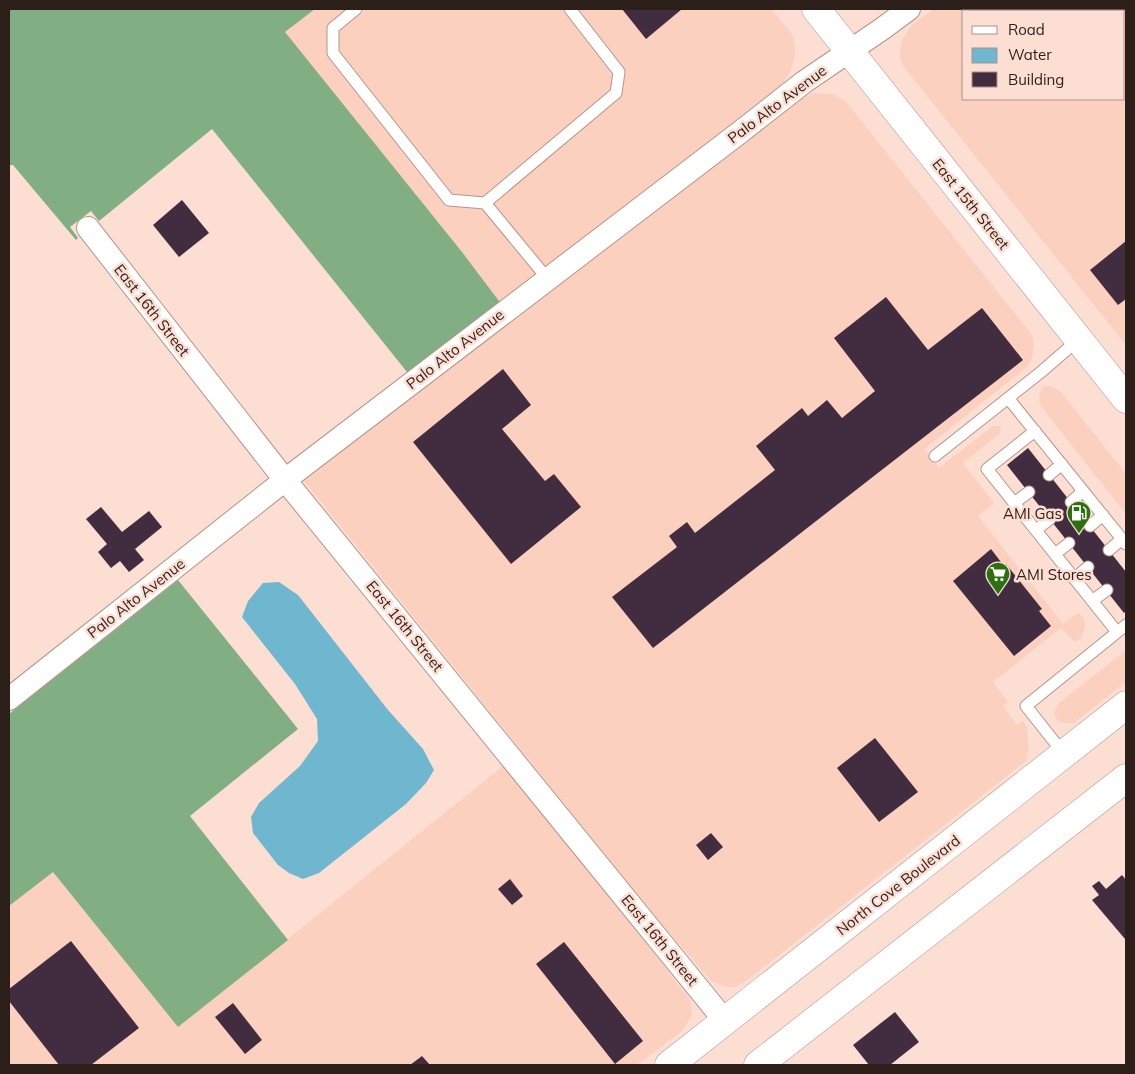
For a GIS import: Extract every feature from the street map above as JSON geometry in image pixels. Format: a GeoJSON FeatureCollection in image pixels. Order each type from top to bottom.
{"type":"FeatureCollection","features":[{"type":"Feature","properties":{"kind":"main road","name":"East 15th Street"},"geometry":{"type":"LineString","coordinates":[[816,9],[1126,398]]}},
{"type":"Feature","properties":{"kind":"main road","name":"North Cove Boulevard"},"geometry":{"type":"LineString","coordinates":[[669,1065],[1126,705]]}},
{"type":"Feature","properties":{"kind":"main road"},"geometry":{"type":"LineString","coordinates":[[760,1065],[1126,778]]}},
{"type":"Feature","properties":{"kind":"street","name":"Palo Alto Avenue"},"geometry":{"type":"LineString","coordinates":[[9,699],[285,480],[547,278],[804,82],[909,9]]}},
{"type":"Feature","properties":{"kind":"street","name":"East 16th Street"},"geometry":{"type":"LineString","coordinates":[[88,228],[285,480],[725,1021]]}},
{"type":"Feature","properties":{"kind":"lane"},"geometry":{"type":"LineString","coordinates":[[356,9],[333,28],[333,53],[450,200],[486,202],[616,93],[619,72],[570,9]]}},
{"type":"Feature","properties":{"kind":"lane"},"geometry":{"type":"LineString","coordinates":[[486,202],[547,278]]}},
{"type":"Feature","properties":{"kind":"lane"},"geometry":{"type":"LineString","coordinates":[[935,456],[1041,372],[1079,339]]}},
{"type":"Feature","properties":{"kind":"lane"},"geometry":{"type":"LineString","coordinates":[[1008,398],[1124,542],[1109,550]]}},
{"type":"Feature","properties":{"kind":"lane"},"geometry":{"type":"LineString","coordinates":[[1035,431],[987,469],[1092,601],[1122,629],[1026,706],[1064,754]]}},
{"type":"Feature","properties":{"kind":"lane"},"geometry":{"type":"LineString","coordinates":[[1049,475],[1062,464]]}},
{"type":"Feature","properties":{"kind":"lane"},"geometry":{"type":"LineString","coordinates":[[1070,502],[1083,491]]}},
{"type":"Feature","properties":{"kind":"lane"},"geometry":{"type":"LineString","coordinates":[[1014,503],[1029,492]]}},
{"type":"Feature","properties":{"kind":"lane"},"geometry":{"type":"LineString","coordinates":[[1090,526],[1103,515]]}},
{"type":"Feature","properties":{"kind":"lane"},"geometry":{"type":"LineString","coordinates":[[1036,530],[1050,519]]}},
{"type":"Feature","properties":{"kind":"lane"},"geometry":{"type":"LineString","coordinates":[[1055,554],[1069,543]]}},
{"type":"Feature","properties":{"kind":"lane"},"geometry":{"type":"LineString","coordinates":[[1074,579],[1088,567]]}},
{"type":"Feature","properties":{"kind":"lane"},"geometry":{"type":"LineString","coordinates":[[1092,601],[1106,590]]}},
{"type":"Feature","properties":{"kind":"shaded area"},"geometry":{"type":"Polygon","coordinates":[[[315,9],[771,9],[792,34],[795,55],[790,72],[783,83],[767,97],[502,305],[462,252],[284,32],[315,9]]]}},
{"type":"Feature","properties":{"kind":"shaded area"},"geometry":{"type":"Polygon","coordinates":[[[933,9],[1126,9],[1126,345],[904,67],[900,58],[903,38],[912,25],[933,9]]]}},
{"type":"Feature","properties":{"kind":"shaded area"},"geometry":{"type":"Polygon","coordinates":[[[813,93],[833,94],[846,102],[1032,335],[1034,347],[1028,366],[924,449],[939,468],[993,426],[999,426],[1001,430],[999,434],[963,463],[994,503],[978,516],[1063,624],[1078,613],[1084,618],[1085,628],[1080,639],[1075,642],[1061,628],[993,682],[1008,702],[1003,706],[1017,725],[1023,721],[1027,728],[1029,749],[1026,761],[746,981],[735,987],[728,987],[712,982],[653,914],[304,481],[801,99],[813,93]]]}},
{"type":"Feature","properties":{"kind":"shaded area"},"geometry":{"type":"Polygon","coordinates":[[[1044,386],[1051,386],[1060,391],[1126,474],[1126,514],[1040,405],[1039,394],[1044,386]]]}},
{"type":"Feature","properties":{"kind":"shaded area"},"geometry":{"type":"Polygon","coordinates":[[[1126,650],[1126,682],[1074,723],[1062,723],[1057,720],[1054,713],[1058,704],[1126,650]]]}},
{"type":"Feature","properties":{"kind":"shaded area"},"geometry":{"type":"Polygon","coordinates":[[[507,763],[690,1000],[692,1015],[683,1030],[637,1065],[9,1065],[9,906],[52,871],[178,1027],[507,763]]]}},
{"type":"Feature","properties":{"kind":"green space"},"geometry":{"type":"Polygon","coordinates":[[[9,9],[315,9],[285,32],[462,252],[502,305],[407,372],[212,129],[99,221],[91,211],[70,227],[78,238],[76,240],[13,165],[9,165],[9,9]]]}},
{"type":"Feature","properties":{"kind":"green space"},"geometry":{"type":"Polygon","coordinates":[[[178,580],[298,729],[190,816],[288,940],[178,1027],[53,872],[9,906],[9,714],[178,580]]]}},
{"type":"Feature","properties":{"kind":"water"},"geometry":{"type":"Polygon","coordinates":[[[279,582],[298,595],[388,710],[423,749],[434,770],[426,783],[406,804],[319,873],[303,879],[289,873],[278,865],[253,833],[251,817],[259,803],[300,766],[318,741],[317,719],[295,684],[242,617],[248,601],[263,583],[279,582]]]}},
{"type":"Feature","properties":{"kind":"building"},"geometry":{"type":"Polygon","coordinates":[[[622,9],[682,9],[646,39],[622,9]]]}},
{"type":"Feature","properties":{"kind":"building"},"geometry":{"type":"Polygon","coordinates":[[[182,200],[209,233],[179,257],[153,225],[182,200]]]}},
{"type":"Feature","properties":{"kind":"building"},"geometry":{"type":"Polygon","coordinates":[[[1126,241],[1126,299],[1118,305],[1090,270],[1126,241]]]}},
{"type":"Feature","properties":{"kind":"building"},"geometry":{"type":"Polygon","coordinates":[[[886,297],[928,350],[982,308],[1023,360],[653,648],[612,597],[677,547],[669,536],[687,522],[695,533],[775,470],[756,446],[802,408],[808,416],[827,400],[842,418],[875,391],[834,338],[886,297]]]}},
{"type":"Feature","properties":{"kind":"building"},"geometry":{"type":"Polygon","coordinates":[[[503,369],[531,405],[502,429],[545,481],[554,474],[581,507],[511,564],[413,442],[503,369]]]}},
{"type":"Feature","properties":{"kind":"building","name":"AMI Gas"},"geometry":{"type":"Polygon","coordinates":[[[1028,448],[1126,572],[1126,611],[1124,613],[1007,465],[1028,448]]]}},
{"type":"Feature","properties":{"kind":"building"},"geometry":{"type":"Polygon","coordinates":[[[101,507],[122,532],[149,511],[162,527],[135,549],[144,560],[129,572],[120,561],[111,568],[98,552],[107,544],[86,519],[101,507]]]}},
{"type":"Feature","properties":{"kind":"building","name":"AMI Stores"},"geometry":{"type":"Polygon","coordinates":[[[991,549],[1004,566],[1006,564],[1042,609],[1039,611],[1051,626],[1014,656],[953,581],[991,549]]]}},
{"type":"Feature","properties":{"kind":"building"},"geometry":{"type":"Polygon","coordinates":[[[875,738],[918,792],[879,822],[837,768],[875,738]]]}},
{"type":"Feature","properties":{"kind":"building"},"geometry":{"type":"Polygon","coordinates":[[[711,833],[723,847],[708,860],[696,845],[711,833]]]}},
{"type":"Feature","properties":{"kind":"building"},"geometry":{"type":"Polygon","coordinates":[[[1122,875],[1126,880],[1125,939],[1092,900],[1099,895],[1092,886],[1099,881],[1106,889],[1122,875]]]}},
{"type":"Feature","properties":{"kind":"building"},"geometry":{"type":"Polygon","coordinates":[[[510,879],[523,896],[512,905],[498,889],[510,879]]]}},
{"type":"Feature","properties":{"kind":"building"},"geometry":{"type":"Polygon","coordinates":[[[71,941],[139,1028],[91,1065],[59,1065],[9,1001],[9,989],[71,941]]]}},
{"type":"Feature","properties":{"kind":"building"},"geometry":{"type":"Polygon","coordinates":[[[564,942],[643,1041],[615,1064],[536,964],[564,942]]]}},
{"type":"Feature","properties":{"kind":"building"},"geometry":{"type":"Polygon","coordinates":[[[233,1003],[262,1040],[245,1054],[215,1017],[233,1003]]]}},
{"type":"Feature","properties":{"kind":"building"},"geometry":{"type":"Polygon","coordinates":[[[895,1012],[919,1042],[890,1065],[869,1065],[853,1045],[895,1012]]]}},
{"type":"Feature","properties":{"kind":"building"},"geometry":{"type":"Polygon","coordinates":[[[422,1056],[430,1065],[410,1065],[422,1056]]]}},
{"type":"Feature","properties":{"kind":"place","name":"AMI Gas"},"geometry":{"type":"Point","coordinates":[1079,534]}},
{"type":"Feature","properties":{"kind":"place","name":"AMI Stores"},"geometry":{"type":"Point","coordinates":[998,595]}}]}
